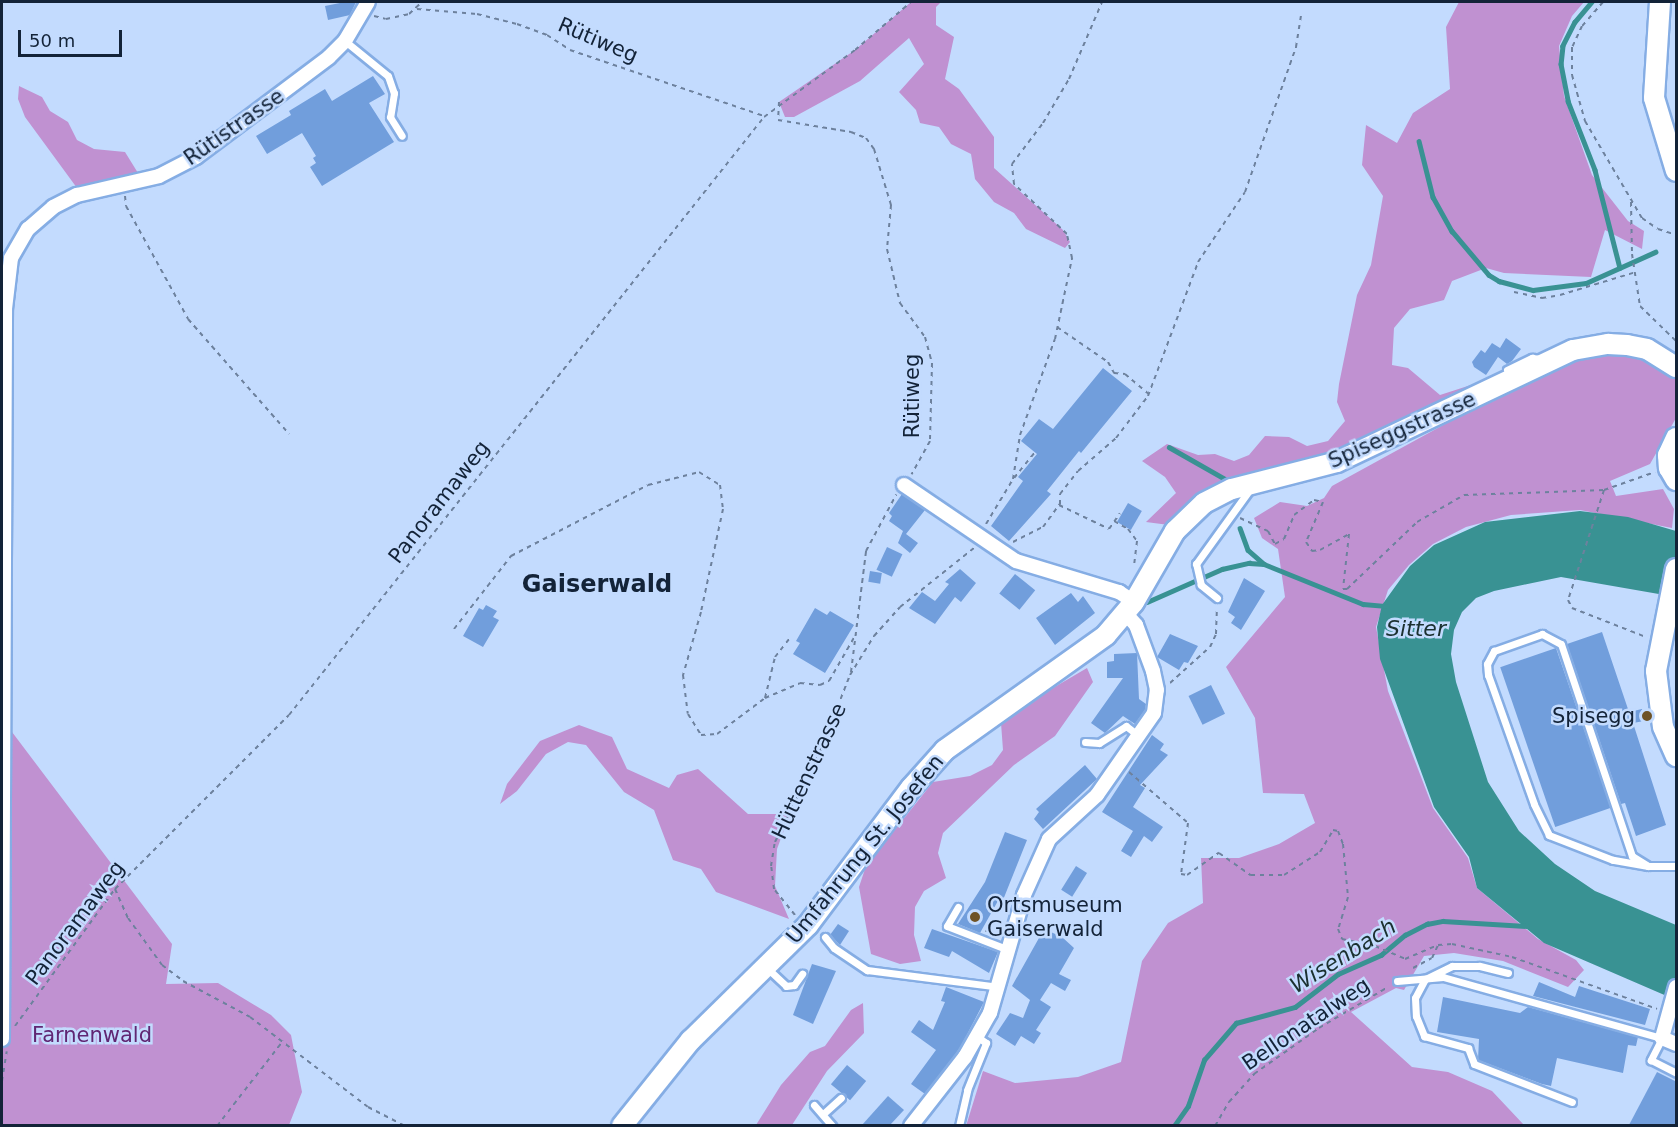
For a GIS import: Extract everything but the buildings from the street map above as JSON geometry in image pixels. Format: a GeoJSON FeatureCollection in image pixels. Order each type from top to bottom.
{"type":"FeatureCollection","features":[{"type":"Feature","properties":{"kind":"street"},"geometry":{"type":"LineString","coordinates":[[1660,2],[1654,98],[1677,171]]}},
{"type":"Feature","properties":{"kind":"street","name":"Rütistrasse"},"geometry":{"type":"LineString","coordinates":[[5,1042],[2,1031],[6,279],[19,241],[44,213],[77,195],[124,187],[159,176],[196,157],[345,41],[366,7]]}},
{"type":"Feature","properties":{"kind":"street","name":"Spiseggstrasse"},"geometry":{"type":"LineString","coordinates":[[1130,608],[1161,551],[1196,509],[1218,494],[1337,462],[1573,350],[1608,344],[1647,349],[1677,367]]}},
{"type":"Feature","properties":{"kind":"street"},"geometry":{"type":"LineString","coordinates":[[1673,474],[1668,455],[1677,438]]}},
{"type":"Feature","properties":{"kind":"street"},"geometry":{"type":"LineString","coordinates":[[904,485],[1016,561],[1119,592],[1130,608],[1157,690],[1157,705],[1119,765],[1097,795],[1049,839],[1024,895],[999,987],[978,1037],[911,1125]]}},
{"type":"Feature","properties":{"kind":"street"},"geometry":{"type":"LineString","coordinates":[[1677,569],[1657,638],[1657,697],[1664,727],[1677,756]]}},
{"type":"Feature","properties":{"kind":"street","name":"Umfahrung St. Josefen"},"geometry":{"type":"LineString","coordinates":[[622,1125],[690,1040],[808,925],[911,788],[945,750],[1076,658],[1130,608]]}},
{"type":"Feature","properties":{"kind":"street"},"geometry":{"type":"LineString","coordinates":[[1677,987],[1662,1038],[1677,1044]]}},
{"type":"Feature","properties":{"kind":"lane"},"geometry":{"type":"LineString","coordinates":[[345,41],[388,76],[394,93],[390,117],[402,136]]}},
{"type":"Feature","properties":{"kind":"lane"},"geometry":{"type":"LineString","coordinates":[[1507,370],[1532,358],[1551,361]]}},
{"type":"Feature","properties":{"kind":"lane"},"geometry":{"type":"LineString","coordinates":[[1217,600],[1201,585],[1196,573],[1200,555],[1255,483]]}},
{"type":"Feature","properties":{"kind":"lane"},"geometry":{"type":"LineString","coordinates":[[1648,866],[1637,861],[1630,852],[1561,644],[1542,634],[1494,651],[1487,664],[1488,675],[1534,804],[1549,835],[1613,860],[1648,866],[1677,866]]}},
{"type":"Feature","properties":{"kind":"lane"},"geometry":{"type":"LineString","coordinates":[[1085,741],[1099,743],[1126,726],[1139,736]]}},
{"type":"Feature","properties":{"kind":"lane"},"geometry":{"type":"LineString","coordinates":[[958,907],[947,926],[1009,950]]}},
{"type":"Feature","properties":{"kind":"lane"},"geometry":{"type":"LineString","coordinates":[[825,937],[834,948],[867,970],[999,987]]}},
{"type":"Feature","properties":{"kind":"lane"},"geometry":{"type":"LineString","coordinates":[[1508,973],[1479,966],[1452,966],[1425,979],[1415,998],[1416,1016],[1424,1036],[1468,1048],[1474,1064],[1572,1102]]}},
{"type":"Feature","properties":{"kind":"lane"},"geometry":{"type":"LineString","coordinates":[[766,968],[786,986],[794,985],[802,974]]}},
{"type":"Feature","properties":{"kind":"lane"},"geometry":{"type":"LineString","coordinates":[[1395,979],[1443,977],[1662,1038],[1651,1060],[1677,1073]]}},
{"type":"Feature","properties":{"kind":"lane"},"geometry":{"type":"LineString","coordinates":[[959,1125],[967,1090],[986,1043],[978,1037]]}},
{"type":"Feature","properties":{"kind":"lane"},"geometry":{"type":"LineString","coordinates":[[823,1114],[841,1098]]}},
{"type":"Feature","properties":{"kind":"lane"},"geometry":{"type":"LineString","coordinates":[[814,1105],[832,1125]]}},
{"type":"Feature","properties":{"kind":"path"},"geometry":{"type":"LineString","coordinates":[[325,2],[339,2]]}},
{"type":"Feature","properties":{"kind":"path"},"geometry":{"type":"LineString","coordinates":[[366,7],[386,19],[417,9],[422,2]]}},
{"type":"Feature","properties":{"kind":"path","name":"Panoramaweg"},"geometry":{"type":"LineString","coordinates":[[2,1031],[19,1022],[115,889],[289,715],[764,117],[779,102],[855,50],[910,2]]}},
{"type":"Feature","properties":{"kind":"path"},"geometry":{"type":"LineString","coordinates":[[1013,479],[1020,435],[1057,327],[1071,270],[1071,242],[1014,184],[1010,172],[1018,154],[1043,123],[1069,79],[1102,2]]}},
{"type":"Feature","properties":{"kind":"path"},"geometry":{"type":"LineString","coordinates":[[1603,2],[1576,35],[1571,58],[1572,75],[1585,121],[1642,218],[1658,229],[1677,235]]}},
{"type":"Feature","properties":{"kind":"path","name":"Rütiweg"},"geometry":{"type":"LineString","coordinates":[[417,9],[477,14],[517,24],[547,35],[570,50],[764,117]]}},
{"type":"Feature","properties":{"kind":"path"},"geometry":{"type":"LineString","coordinates":[[998,549],[1043,527],[1059,505],[1060,494],[1078,471],[1116,438],[1149,394],[1198,262],[1245,192],[1296,47],[1301,15]]}},
{"type":"Feature","properties":{"kind":"path","name":"Rütiweg"},"geometry":{"type":"LineString","coordinates":[[779,102],[778,120],[851,132],[866,138],[874,149],[891,205],[886,249],[900,303],[925,337],[932,363],[930,441],[904,485]]}},
{"type":"Feature","properties":{"kind":"path"},"geometry":{"type":"LineString","coordinates":[[124,187],[126,206],[188,320],[289,434]]}},
{"type":"Feature","properties":{"kind":"path"},"geometry":{"type":"LineString","coordinates":[[1631,202],[1632,254],[1636,272],[1635,285],[1641,306],[1677,340]]}},
{"type":"Feature","properties":{"kind":"path"},"geometry":{"type":"LineString","coordinates":[[1514,292],[1542,298],[1560,295],[1636,272]]}},
{"type":"Feature","properties":{"kind":"path"},"geometry":{"type":"LineString","coordinates":[[1057,327],[1108,362],[1114,373],[1125,374],[1149,394]]}},
{"type":"Feature","properties":{"kind":"path"},"geometry":{"type":"LineString","coordinates":[[984,540],[984,527],[1013,479],[1035,452]]}},
{"type":"Feature","properties":{"kind":"path"},"geometry":{"type":"LineString","coordinates":[[454,629],[511,556],[648,485],[699,472],[720,485],[723,509],[701,612],[683,675],[688,714],[701,735],[709,736],[753,710],[765,698],[800,683],[820,685],[829,681],[857,631]]}},
{"type":"Feature","properties":{"kind":"path"},"geometry":{"type":"LineString","coordinates":[[1234,512],[1253,526],[1268,531],[1275,544],[1284,539],[1294,515],[1314,500],[1323,502],[1306,542],[1312,551],[1349,534],[1343,589],[1352,585],[1417,522],[1464,495],[1604,490],[1673,474]]}},
{"type":"Feature","properties":{"kind":"path","name":"Hüttenstrasse"},"geometry":{"type":"LineString","coordinates":[[850,675],[857,631],[860,575],[866,551],[893,498],[904,485]]}},
{"type":"Feature","properties":{"kind":"path"},"geometry":{"type":"LineString","coordinates":[[1604,490],[1568,600],[1572,608],[1657,638]]}},
{"type":"Feature","properties":{"kind":"path"},"geometry":{"type":"LineString","coordinates":[[1059,505],[1109,529],[1120,513]]}},
{"type":"Feature","properties":{"kind":"path"},"geometry":{"type":"LineString","coordinates":[[1114,521],[1128,529],[1137,541],[1132,576]]}},
{"type":"Feature","properties":{"kind":"path","name":"Hüttenstrasse"},"geometry":{"type":"LineString","coordinates":[[808,925],[787,908],[774,889],[771,866],[775,842],[821,749],[850,675],[874,636],[900,607],[984,540]]}},
{"type":"Feature","properties":{"kind":"path"},"geometry":{"type":"LineString","coordinates":[[1167,686],[1210,647],[1218,622],[1217,600]]}},
{"type":"Feature","properties":{"kind":"path"},"geometry":{"type":"LineString","coordinates":[[765,698],[775,657],[790,638]]}},
{"type":"Feature","properties":{"kind":"path"},"geometry":{"type":"LineString","coordinates":[[1119,765],[1174,807],[1188,823],[1180,874],[1187,875],[1219,853],[1251,875],[1284,875],[1320,852],[1333,830],[1338,831],[1343,844],[1348,897],[1338,929],[1342,939],[1376,946],[1405,958],[1438,945],[1512,957],[1669,1014]]}},
{"type":"Feature","properties":{"kind":"path"},"geometry":{"type":"LineString","coordinates":[[115,889],[128,918],[162,965],[283,1041],[368,1107],[405,1125]]}},
{"type":"Feature","properties":{"kind":"path"},"geometry":{"type":"LineString","coordinates":[[1404,972],[1432,958],[1438,945]]}},
{"type":"Feature","properties":{"kind":"path"},"geometry":{"type":"LineString","coordinates":[[1387,987],[1395,979]]}},
{"type":"Feature","properties":{"kind":"path","name":"Bellonatalweg"},"geometry":{"type":"LineString","coordinates":[[1215,1125],[1229,1102],[1254,1074],[1387,987],[1395,979]]}},
{"type":"Feature","properties":{"kind":"path"},"geometry":{"type":"LineString","coordinates":[[217,1125],[283,1041]]}},
{"type":"Feature","properties":{"kind":"path"},"geometry":{"type":"LineString","coordinates":[[2,1081],[5,1042]]}},
{"type":"Feature","properties":{"kind":"green space"},"geometry":{"type":"Polygon","coordinates":[[[911,2],[941,2],[936,7],[936,25],[954,37],[945,79],[959,89],[994,137],[994,168],[1063,230],[1070,242],[1065,248],[1026,229],[1014,213],[994,202],[975,179],[971,154],[951,144],[939,127],[920,123],[916,110],[899,92],[924,64],[909,38],[860,81],[794,117],[785,117],[779,102],[855,50],[911,2]]]}},
{"type":"Feature","properties":{"kind":"green space"},"geometry":{"type":"Polygon","coordinates":[[[1459,2],[1584,2],[1572,16],[1559,46],[1564,96],[1592,175],[1628,221],[1644,231],[1642,249],[1605,230],[1591,277],[1504,273],[1486,268],[1452,281],[1444,300],[1410,309],[1394,328],[1392,365],[1408,368],[1440,395],[1474,384],[1478,386],[1339,451],[1222,482],[1194,499],[1169,525],[1146,522],[1176,493],[1165,477],[1142,461],[1167,444],[1198,455],[1215,454],[1234,461],[1249,455],[1265,436],[1289,437],[1307,446],[1328,441],[1345,421],[1337,402],[1339,384],[1357,295],[1371,265],[1383,196],[1362,165],[1366,125],[1397,143],[1413,113],[1450,89],[1446,27],[1459,2]]]}},
{"type":"Feature","properties":{"kind":"green space"},"geometry":{"type":"Polygon","coordinates":[[[19,86],[42,97],[50,111],[68,122],[77,140],[94,149],[125,152],[138,173],[77,188],[25,117],[18,99],[19,86]]]}},
{"type":"Feature","properties":{"kind":"green space"},"geometry":{"type":"Polygon","coordinates":[[[1628,353],[1653,360],[1676,380],[1676,418],[1650,464],[1610,481],[1616,496],[1663,489],[1674,509],[1672,528],[1580,510],[1511,515],[1466,527],[1433,544],[1409,565],[1388,590],[1376,627],[1388,691],[1433,808],[1468,858],[1477,888],[1538,939],[1576,960],[1584,970],[1568,987],[1503,961],[1454,953],[1424,956],[1404,990],[1396,988],[1351,1012],[1412,1067],[1448,1072],[1492,1091],[1524,1125],[966,1126],[983,1071],[1015,1083],[1078,1077],[1121,1062],[1142,961],[1168,923],[1203,903],[1201,858],[1239,858],[1279,844],[1315,823],[1304,794],[1263,793],[1255,718],[1226,667],[1285,597],[1278,549],[1262,538],[1254,518],[1280,502],[1307,506],[1324,498],[1332,486],[1509,389],[1582,354],[1628,353]]]}},
{"type":"Feature","properties":{"kind":"green space","name":"Farnenwald"},"geometry":{"type":"Polygon","coordinates":[[[2,494],[12,732],[172,944],[166,984],[218,983],[271,1015],[291,1035],[302,1092],[289,1125],[2,1125],[2,494]]]}},
{"type":"Feature","properties":{"kind":"green space"},"geometry":{"type":"Polygon","coordinates":[[[1087,668],[1093,682],[1055,736],[1014,765],[943,833],[938,853],[946,878],[924,891],[915,907],[914,935],[921,961],[900,964],[871,954],[859,887],[865,869],[889,837],[933,782],[970,776],[992,765],[1003,750],[1001,723],[1014,711],[1087,668]]]}},
{"type":"Feature","properties":{"kind":"green space"},"geometry":{"type":"Polygon","coordinates":[[[579,725],[612,737],[627,769],[669,788],[677,775],[698,769],[748,814],[790,814],[777,849],[775,886],[789,919],[716,892],[701,869],[673,860],[654,810],[624,792],[586,745],[568,742],[546,754],[517,791],[500,804],[507,784],[540,741],[579,725]]]}},
{"type":"Feature","properties":{"kind":"green space"},"geometry":{"type":"Polygon","coordinates":[[[863,1003],[864,1033],[827,1071],[792,1125],[756,1125],[781,1085],[810,1052],[825,1046],[851,1010],[863,1003]]]}},
{"type":"Feature","properties":{"kind":"water","name":"Sitter"},"geometry":{"type":"Polygon","coordinates":[[[1580,511],[1628,517],[1676,531],[1676,597],[1561,577],[1494,591],[1476,598],[1462,612],[1454,630],[1451,654],[1456,682],[1488,782],[1519,831],[1555,864],[1595,891],[1676,925],[1676,1000],[1544,943],[1477,888],[1469,857],[1434,807],[1380,659],[1377,627],[1382,605],[1410,566],[1434,545],[1485,522],[1580,511]]]}},
{"type":"Feature","properties":{"kind":"waterway"},"geometry":{"type":"LineString","coordinates":[[1592,2],[1575,22],[1563,46],[1561,64],[1568,101],[1595,170],[1620,268]]}},
{"type":"Feature","properties":{"kind":"waterway"},"geometry":{"type":"LineString","coordinates":[[1419,141],[1433,197],[1452,231],[1489,275],[1499,281],[1533,290],[1586,283],[1655,252]]}},
{"type":"Feature","properties":{"kind":"waterway"},"geometry":{"type":"LineString","coordinates":[[1169,447],[1225,479]]}},
{"type":"Feature","properties":{"kind":"waterway"},"geometry":{"type":"LineString","coordinates":[[1240,528],[1248,550],[1263,563]]}},
{"type":"Feature","properties":{"kind":"waterway"},"geometry":{"type":"LineString","coordinates":[[1147,602],[1222,569],[1249,563],[1264,564],[1363,604],[1387,606]]}},
{"type":"Feature","properties":{"kind":"waterway","name":"Wisenbach"},"geometry":{"type":"LineString","coordinates":[[1174,1126],[1188,1106],[1204,1060],[1236,1023],[1295,1007],[1338,974],[1381,955],[1405,935],[1427,924],[1443,921],[1527,926]]}},
{"type":"Feature","properties":{"kind":"place","name":"Spisegg"},"geometry":{"type":"Point","coordinates":[1647,716]}},
{"type":"Feature","properties":{"kind":"place","name":"Ortsmuseum Gaiserwald"},"geometry":{"type":"Point","coordinates":[975,917]}},
{"type":"Feature","properties":{"kind":"district","name":"Gaiserwald"},"geometry":{"type":"Point","coordinates":[597,585]}}]}
